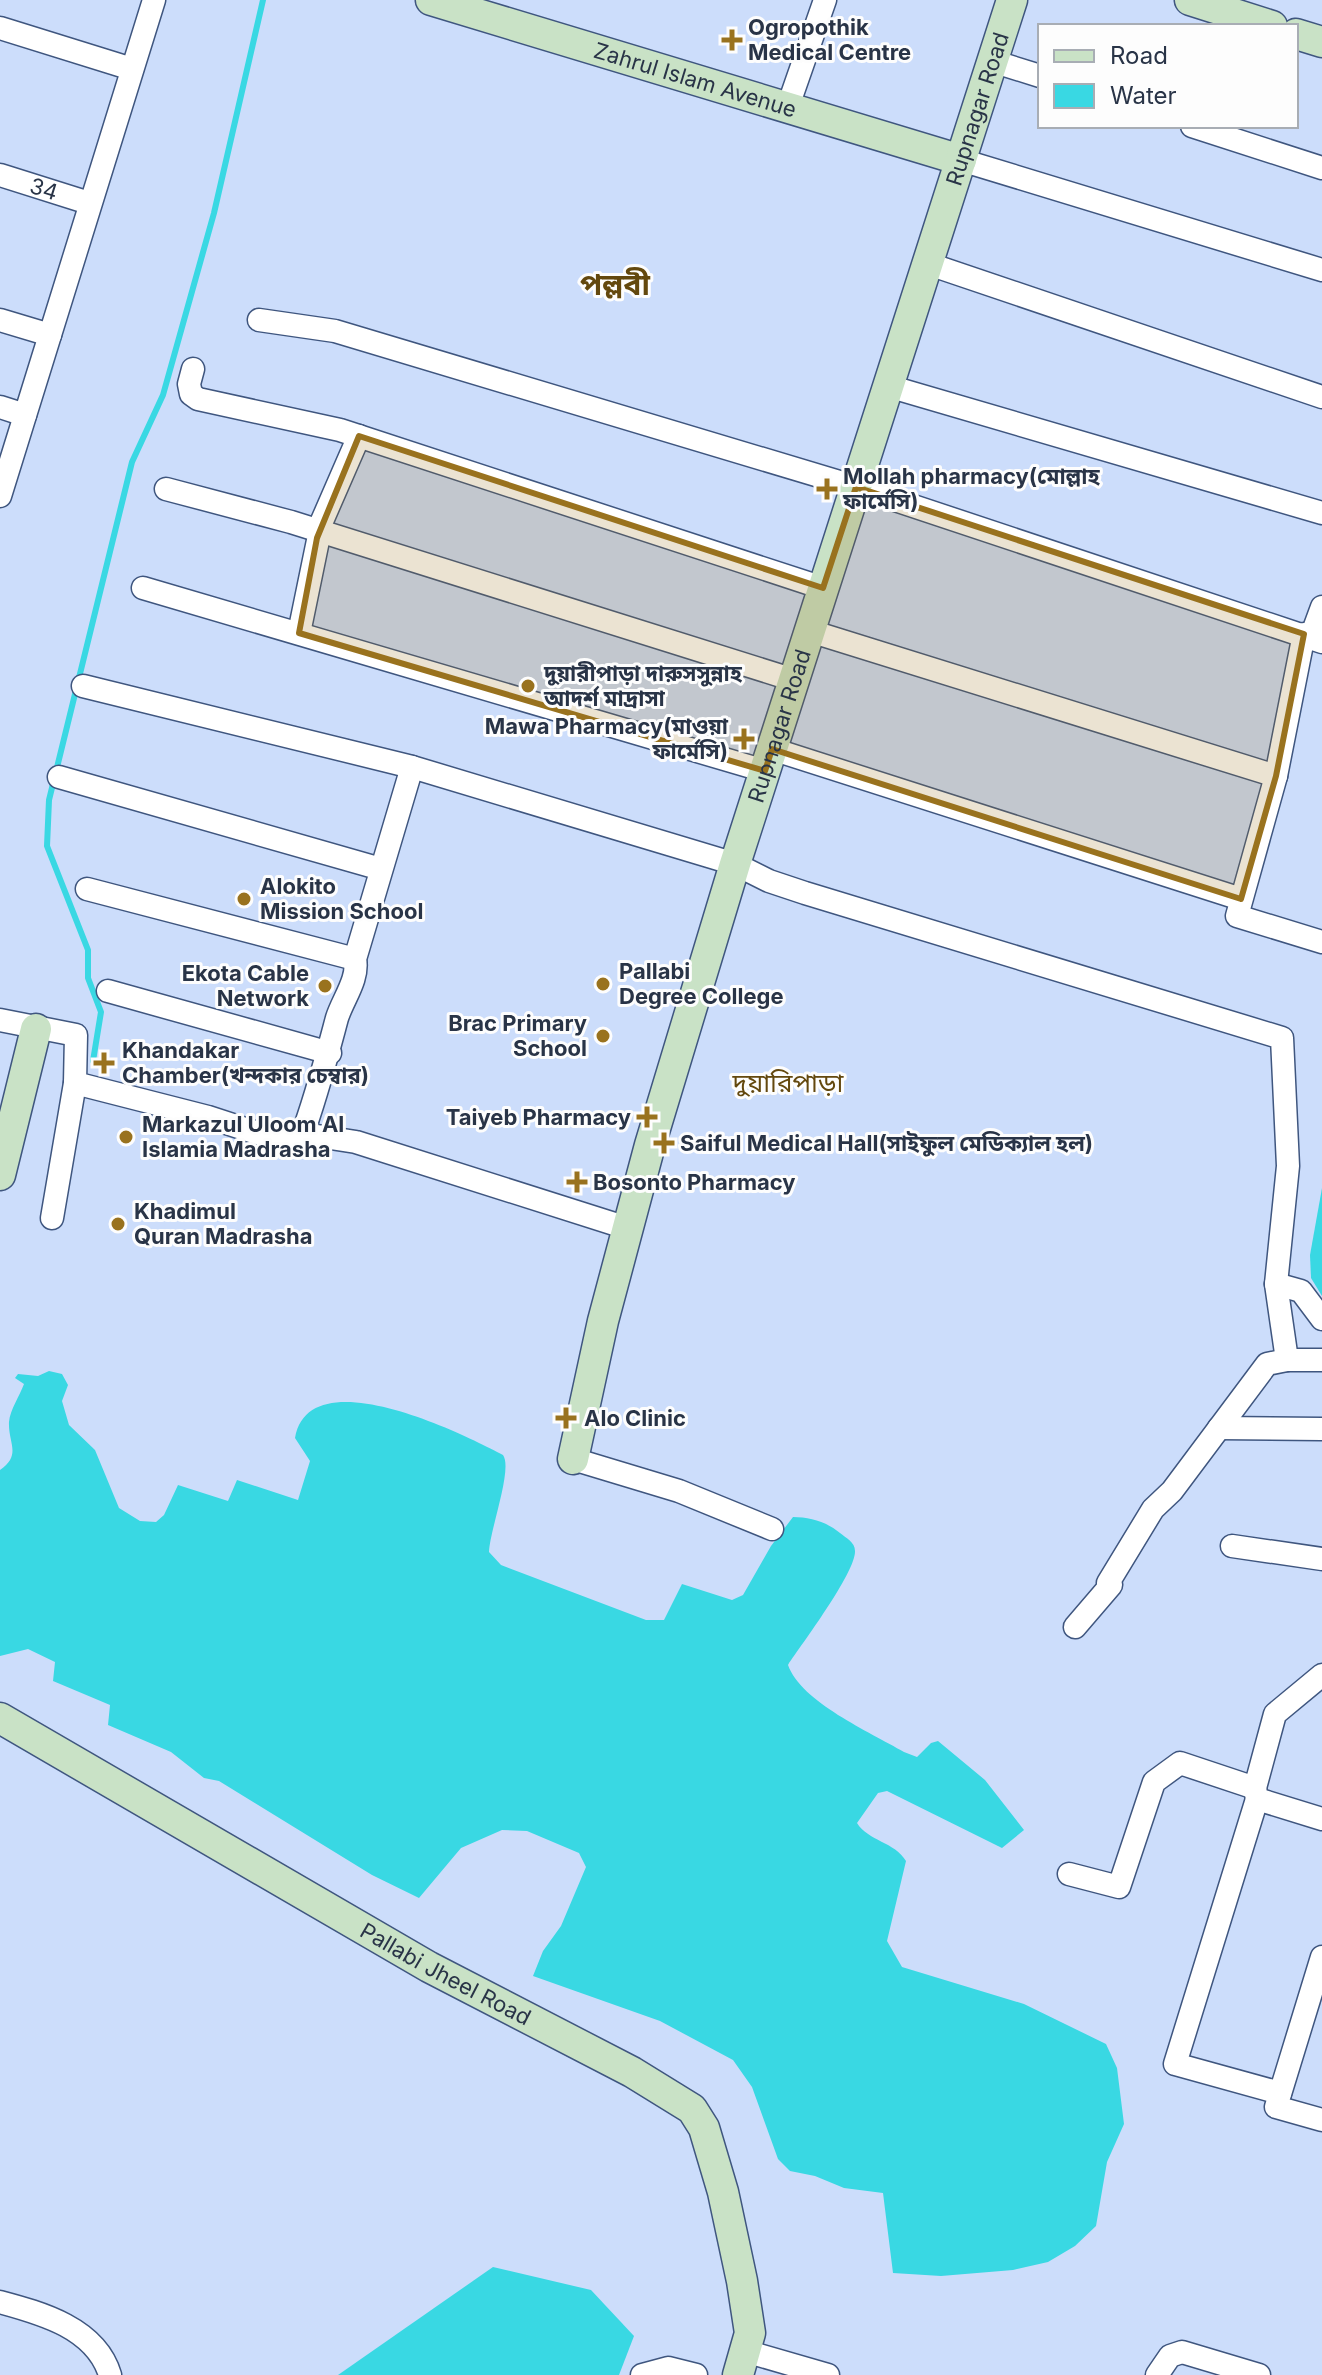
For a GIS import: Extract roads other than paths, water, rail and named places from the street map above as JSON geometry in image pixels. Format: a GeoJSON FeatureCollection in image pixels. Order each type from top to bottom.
{"type":"FeatureCollection","features":[{"type":"Feature","properties":{"kind":"street"},"geometry":{"type":"LineString","coordinates":[[0,496],[154,0]]}},
{"type":"Feature","properties":{"kind":"street","name":"Zahrul Islam Avenue"},"geometry":{"type":"LineString","coordinates":[[431,0],[961,160]]}},
{"type":"Feature","properties":{"kind":"street"},"geometry":{"type":"LineString","coordinates":[[787,109],[825,0]]}},
{"type":"Feature","properties":{"kind":"street","name":"Rupnagar Road"},"geometry":{"type":"LineString","coordinates":[[573,1459],[627,1228],[735,864],[1012,0]]}},
{"type":"Feature","properties":{"kind":"street"},"geometry":{"type":"LineString","coordinates":[[1190,0],[1266,24]]}},
{"type":"Feature","properties":{"kind":"street"},"geometry":{"type":"LineString","coordinates":[[0,28],[132,69]]}},
{"type":"Feature","properties":{"kind":"street"},"geometry":{"type":"LineString","coordinates":[[1298,35],[1322,42]]}},
{"type":"Feature","properties":{"kind":"street"},"geometry":{"type":"LineString","coordinates":[[992,61],[1038,75]]}},
{"type":"Feature","properties":{"kind":"street"},"geometry":{"type":"LineString","coordinates":[[1198,128],[1322,168]]}},
{"type":"Feature","properties":{"kind":"street"},"geometry":{"type":"LineString","coordinates":[[961,160],[1322,270]]}},
{"type":"Feature","properties":{"kind":"street","name":"34"},"geometry":{"type":"LineString","coordinates":[[0,175],[89,203]]}},
{"type":"Feature","properties":{"kind":"street"},"geometry":{"type":"LineString","coordinates":[[926,263],[1322,397]]}},
{"type":"Feature","properties":{"kind":"street"},"geometry":{"type":"LineString","coordinates":[[0,320],[50,335]]}},
{"type":"Feature","properties":{"kind":"street"},"geometry":{"type":"LineString","coordinates":[[259,320],[335,331],[856,487],[1313,638]]}},
{"type":"Feature","properties":{"kind":"street"},"geometry":{"type":"LineString","coordinates":[[193,369],[189,384],[191,394],[198,399],[359,436],[823,588]]}},
{"type":"Feature","properties":{"kind":"street"},"geometry":{"type":"LineString","coordinates":[[888,386],[1322,513]]}},
{"type":"Feature","properties":{"kind":"street"},"geometry":{"type":"LineString","coordinates":[[0,407],[25,415]]}},
{"type":"Feature","properties":{"kind":"street"},"geometry":{"type":"LineString","coordinates":[[299,633],[319,531],[359,436]]}},
{"type":"Feature","properties":{"kind":"street"},"geometry":{"type":"LineString","coordinates":[[166,489],[319,531],[794,680]]}},
{"type":"Feature","properties":{"kind":"street"},"geometry":{"type":"LineString","coordinates":[[143,588],[768,760],[1241,899]]}},
{"type":"Feature","properties":{"kind":"street"},"geometry":{"type":"LineString","coordinates":[[1322,607],[1237,916],[1322,942]]}},
{"type":"Feature","properties":{"kind":"street"},"geometry":{"type":"LineString","coordinates":[[810,631],[1276,776]]}},
{"type":"Feature","properties":{"kind":"street"},"geometry":{"type":"LineString","coordinates":[[83,686],[412,767],[735,864],[793,889],[1282,1038],[1288,1166],[1276,1284],[1287,1360]]}},
{"type":"Feature","properties":{"kind":"street"},"geometry":{"type":"LineString","coordinates":[[301,1138],[330,1053],[338,1016],[357,969],[355,959],[412,767]]}},
{"type":"Feature","properties":{"kind":"street"},"geometry":{"type":"LineString","coordinates":[[59,777],[381,869]]}},
{"type":"Feature","properties":{"kind":"street"},"geometry":{"type":"LineString","coordinates":[[87,889],[355,959]]}},
{"type":"Feature","properties":{"kind":"street"},"geometry":{"type":"LineString","coordinates":[[108,991],[330,1053]]}},
{"type":"Feature","properties":{"kind":"street"},"geometry":{"type":"LineString","coordinates":[[0,1020],[76,1035],[75,1083],[52,1218]]}},
{"type":"Feature","properties":{"kind":"street"},"geometry":{"type":"LineString","coordinates":[[1,1169],[36,1029]]}},
{"type":"Feature","properties":{"kind":"street"},"geometry":{"type":"LineString","coordinates":[[75,1083],[208,1117],[282,1141],[319,1136],[356,1142],[627,1228]]}},
{"type":"Feature","properties":{"kind":"street"},"geometry":{"type":"LineString","coordinates":[[1276,1284],[1301,1291],[1322,1319]]}},
{"type":"Feature","properties":{"kind":"street"},"geometry":{"type":"LineString","coordinates":[[1075,1627],[1111,1585],[1108,1583],[1153,1509],[1172,1491],[1267,1364],[1287,1360],[1322,1360]]}},
{"type":"Feature","properties":{"kind":"street"},"geometry":{"type":"LineString","coordinates":[[1219,1428],[1322,1429]]}},
{"type":"Feature","properties":{"kind":"street"},"geometry":{"type":"LineString","coordinates":[[573,1459],[679,1491],[772,1529]]}},
{"type":"Feature","properties":{"kind":"street"},"geometry":{"type":"LineString","coordinates":[[1232,1546],[1322,1559]]}},
{"type":"Feature","properties":{"kind":"street"},"geometry":{"type":"LineString","coordinates":[[1280,2093],[1175,2064],[1256,1794],[1275,1714],[1322,1675]]}},
{"type":"Feature","properties":{"kind":"street","name":"Pallabi Jheel Road"},"geometry":{"type":"LineString","coordinates":[[0,1718],[429,1967],[632,2072],[692,2109],[704,2128],[723,2192],[744,2353]]}},
{"type":"Feature","properties":{"kind":"street"},"geometry":{"type":"LineString","coordinates":[[1069,1874],[1119,1887],[1154,1782],[1180,1763],[1322,1819]]}},
{"type":"Feature","properties":{"kind":"street"},"geometry":{"type":"LineString","coordinates":[[1322,1957],[1276,2107],[1322,2120]]}},
{"type":"Feature","properties":{"kind":"street"},"geometry":{"type":"LineString","coordinates":[[0,2302],[50,2315],[82,2336],[107,2364],[110,2375]]}},
{"type":"Feature","properties":{"kind":"street"},"geometry":{"type":"LineString","coordinates":[[1157,2375],[1170,2356],[1182,2352],[1259,2375]]}},
{"type":"Feature","properties":{"kind":"street"},"geometry":{"type":"LineString","coordinates":[[744,2353],[828,2375]]}},
{"type":"Feature","properties":{"kind":"street"},"geometry":{"type":"LineString","coordinates":[[642,2375],[668,2368],[696,2375]]}},
{"type":"Feature","properties":{"kind":"water"},"geometry":{"type":"Polygon","coordinates":[[[1322,1188],[1322,1296],[1311,1278],[1310,1255],[1322,1188]]]}},
{"type":"Feature","properties":{"kind":"water"},"geometry":{"type":"Polygon","coordinates":[[[49,1371],[62,1374],[68,1385],[62,1401],[69,1425],[95,1450],[119,1508],[140,1521],[156,1522],[164,1515],[178,1485],[228,1501],[237,1480],[298,1500],[310,1461],[295,1438],[306,1415],[328,1404],[356,1402],[423,1419],[503,1455],[505,1473],[489,1552],[501,1565],[646,1620],[664,1620],[682,1584],[732,1600],[743,1595],[771,1546],[793,1517],[812,1519],[835,1529],[855,1548],[853,1561],[838,1591],[788,1665],[795,1679],[821,1704],[904,1752],[917,1757],[931,1743],[938,1741],[985,1780],[1024,1830],[1002,1848],[887,1791],[878,1793],[857,1823],[906,1861],[887,1941],[902,1967],[1024,2004],[1106,2044],[1117,2068],[1124,2124],[1107,2162],[1096,2226],[1075,2246],[1048,2262],[1013,2270],[941,2276],[893,2273],[883,2193],[844,2188],[815,2176],[790,2171],[778,2159],[752,2087],[733,2060],[660,2021],[533,1976],[543,1951],[561,1926],[586,1867],[579,1853],[527,1831],[502,1830],[461,1848],[419,1898],[372,1875],[219,1781],[204,1778],[171,1752],[108,1725],[110,1705],[53,1681],[55,1662],[28,1649],[0,1656],[0,1470],[11,1459],[10,1417],[24,1384],[15,1378],[18,1374],[38,1376],[49,1371]]]}},
{"type":"Feature","properties":{"kind":"water"},"geometry":{"type":"Polygon","coordinates":[[[493,2267],[591,2290],[634,2336],[619,2375],[338,2375],[493,2267]]]}},
{"type":"Feature","properties":{"kind":"waterway"},"geometry":{"type":"LineString","coordinates":[[93,1061],[101,1012],[88,978],[88,950],[47,846],[49,800],[132,462],[163,395],[214,213],[263,0]]}},
{"type":"Feature","properties":{"kind":"place","name":"Ogropothik Medical Centre"},"geometry":{"type":"Point","coordinates":[732,40]}},
{"type":"Feature","properties":{"kind":"place","name":"Mollah pharmacy(মোল্লাহ ফার্মেসি)"},"geometry":{"type":"Point","coordinates":[827,489]}},
{"type":"Feature","properties":{"kind":"place","name":"দুয়ারীপাড়া দারুসসুন্নাহ আদর্শ মাদ্রাসা"},"geometry":{"type":"Point","coordinates":[528,686]}},
{"type":"Feature","properties":{"kind":"place","name":"Mawa Pharmacy(মাওয়া ফার্মেসি)"},"geometry":{"type":"Point","coordinates":[744,739]}},
{"type":"Feature","properties":{"kind":"place","name":"Alokito Mission School"},"geometry":{"type":"Point","coordinates":[244,899]}},
{"type":"Feature","properties":{"kind":"place","name":"Pallabi Degree College"},"geometry":{"type":"Point","coordinates":[603,984]}},
{"type":"Feature","properties":{"kind":"place","name":"Ekota Cable Network"},"geometry":{"type":"Point","coordinates":[325,986]}},
{"type":"Feature","properties":{"kind":"place","name":"Brac Primary School"},"geometry":{"type":"Point","coordinates":[603,1036]}},
{"type":"Feature","properties":{"kind":"place","name":"Khandakar Chamber(খন্দকার চেম্বার)"},"geometry":{"type":"Point","coordinates":[104,1063]}},
{"type":"Feature","properties":{"kind":"place","name":"Taiyeb Pharmacy"},"geometry":{"type":"Point","coordinates":[647,1117]}},
{"type":"Feature","properties":{"kind":"place","name":"Markazul Uloom Al Islamia Madrasha"},"geometry":{"type":"Point","coordinates":[126,1137]}},
{"type":"Feature","properties":{"kind":"place","name":"Saiful Medical Hall(সাইফুল মেডিক্যাল হল)"},"geometry":{"type":"Point","coordinates":[664,1143]}},
{"type":"Feature","properties":{"kind":"place","name":"Bosonto Pharmacy"},"geometry":{"type":"Point","coordinates":[577,1182]}},
{"type":"Feature","properties":{"kind":"place","name":"Khadimul Quran Madrasha"},"geometry":{"type":"Point","coordinates":[118,1224]}},
{"type":"Feature","properties":{"kind":"place","name":"Alo Clinic"},"geometry":{"type":"Point","coordinates":[566,1418]}},
{"type":"Feature","properties":{"kind":"district","name":"পল্লবী"},"geometry":{"type":"Point","coordinates":[615,285]}},
{"type":"Feature","properties":{"kind":"district","name":"দুয়ারিপাড়া"},"geometry":{"type":"Point","coordinates":[788,1083]}}]}
